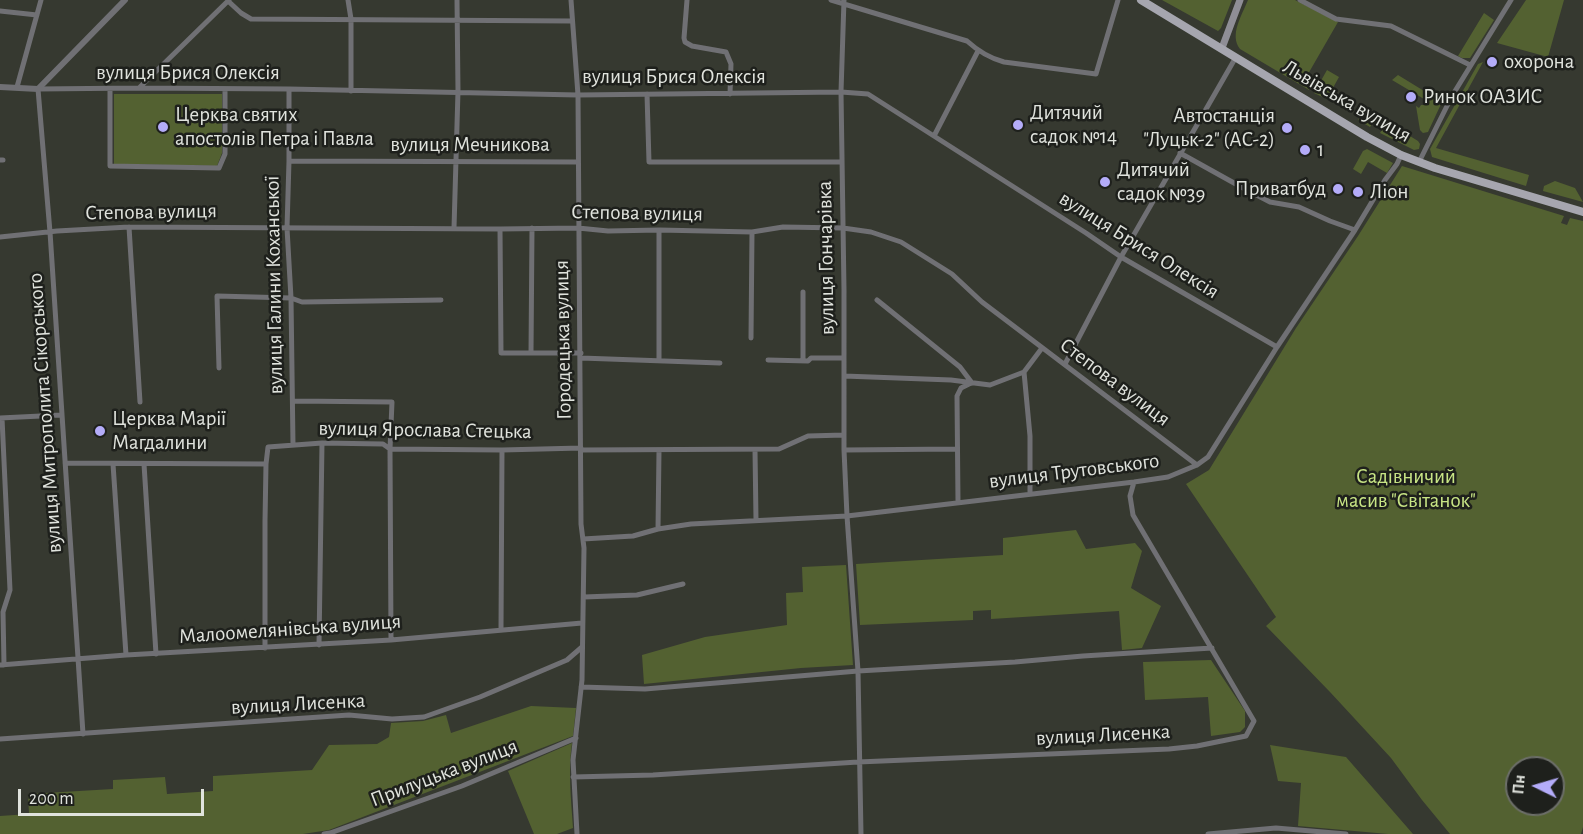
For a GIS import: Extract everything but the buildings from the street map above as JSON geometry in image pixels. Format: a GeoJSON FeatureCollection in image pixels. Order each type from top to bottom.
{"type":"FeatureCollection","features":[{"type":"Feature","properties":{"kind":"main road","name":"Львівська вулиця"},"geometry":{"type":"LineString","coordinates":[[1141,0],[1366,137],[1401,155],[1583,212]]}},
{"type":"Feature","properties":{"kind":"main road"},"geometry":{"type":"LineString","coordinates":[[1222,48],[1240,0]]}},
{"type":"Feature","properties":{"kind":"street"},"geometry":{"type":"LineString","coordinates":[[17,87],[40,0]]}},
{"type":"Feature","properties":{"kind":"street"},"geometry":{"type":"LineString","coordinates":[[38,89],[125,0]]}},
{"type":"Feature","properties":{"kind":"street"},"geometry":{"type":"LineString","coordinates":[[348,0],[351,19],[351,91]]}},
{"type":"Feature","properties":{"kind":"street"},"geometry":{"type":"LineString","coordinates":[[454,228],[458,0]]}},
{"type":"Feature","properties":{"kind":"street","name":"Городецька вулиця"},"geometry":{"type":"LineString","coordinates":[[571,0],[578,95],[581,524],[584,597],[582,683],[573,777],[577,833]]}},
{"type":"Feature","properties":{"kind":"street"},"geometry":{"type":"LineString","coordinates":[[687,0],[685,42],[692,46],[726,52],[731,64],[730,93]]}},
{"type":"Feature","properties":{"kind":"street"},"geometry":{"type":"LineString","coordinates":[[831,0],[844,1],[968,41],[978,51],[1004,62],[1096,74],[1118,0]]}},
{"type":"Feature","properties":{"kind":"street"},"geometry":{"type":"LineString","coordinates":[[1300,0],[1336,19],[1391,26],[1470,65]]}},
{"type":"Feature","properties":{"kind":"street"},"geometry":{"type":"LineString","coordinates":[[1419,162],[1452,96],[1511,0]]}},
{"type":"Feature","properties":{"kind":"street"},"geometry":{"type":"LineString","coordinates":[[139,88],[229,1],[251,19],[572,21]]}},
{"type":"Feature","properties":{"kind":"street","name":"вулиця Гончарівка"},"geometry":{"type":"LineString","coordinates":[[844,1],[841,92],[844,450],[847,516]]}},
{"type":"Feature","properties":{"kind":"street"},"geometry":{"type":"LineString","coordinates":[[0,11],[37,15]]}},
{"type":"Feature","properties":{"kind":"street"},"geometry":{"type":"LineString","coordinates":[[934,136],[978,51]]}},
{"type":"Feature","properties":{"kind":"street"},"geometry":{"type":"LineString","coordinates":[[1065,364],[1121,257],[1236,57]]}},
{"type":"Feature","properties":{"kind":"street","name":"вулиця Брися Олексія"},"geometry":{"type":"LineString","coordinates":[[0,87],[458,91],[578,95],[841,92],[868,94],[1121,257],[1277,347]]}},
{"type":"Feature","properties":{"kind":"street","name":"вулиця Митрополита Сікорського"},"geometry":{"type":"LineString","coordinates":[[38,89],[50,232],[83,734]]}},
{"type":"Feature","properties":{"kind":"street"},"geometry":{"type":"LineString","coordinates":[[110,89],[110,166],[219,168],[225,154],[225,89]]}},
{"type":"Feature","properties":{"kind":"street","name":"вулиця Галини Коханської"},"geometry":{"type":"LineString","coordinates":[[289,89],[287,228],[291,298],[293,445]]}},
{"type":"Feature","properties":{"kind":"street"},"geometry":{"type":"LineString","coordinates":[[647,94],[649,162],[842,162]]}},
{"type":"Feature","properties":{"kind":"street"},"geometry":{"type":"LineString","coordinates":[[1180,153],[1270,202],[1299,207],[1355,231]]}},
{"type":"Feature","properties":{"kind":"street","name":"вулиця Трутовського"},"geometry":{"type":"LineString","coordinates":[[583,538],[633,536],[691,524],[847,516],[1134,482],[1168,477],[1197,465],[1208,457],[1277,347],[1355,231],[1401,155]]}},
{"type":"Feature","properties":{"kind":"street","name":"вулиця Мечникова"},"geometry":{"type":"LineString","coordinates":[[289,161],[578,162]]}},
{"type":"Feature","properties":{"kind":"street"},"geometry":{"type":"LineString","coordinates":[[129,227],[140,402]]}},
{"type":"Feature","properties":{"kind":"street","name":"Степова вулиця"},"geometry":{"type":"LineString","coordinates":[[0,237],[129,227],[578,228],[608,231],[752,232],[783,228],[843,228],[871,232],[901,242],[952,274],[982,303],[1197,465]]}},
{"type":"Feature","properties":{"kind":"street"},"geometry":{"type":"LineString","coordinates":[[531,352],[532,228]]}},
{"type":"Feature","properties":{"kind":"street"},"geometry":{"type":"LineString","coordinates":[[500,229],[501,352],[720,363]]}},
{"type":"Feature","properties":{"kind":"street"},"geometry":{"type":"LineString","coordinates":[[659,230],[659,361]]}},
{"type":"Feature","properties":{"kind":"street"},"geometry":{"type":"LineString","coordinates":[[751,338],[752,232]]}},
{"type":"Feature","properties":{"kind":"street"},"geometry":{"type":"LineString","coordinates":[[803,292],[803,361]]}},
{"type":"Feature","properties":{"kind":"street"},"geometry":{"type":"LineString","coordinates":[[219,368],[217,296],[291,298],[302,302],[441,300]]}},
{"type":"Feature","properties":{"kind":"street"},"geometry":{"type":"LineString","coordinates":[[877,300],[960,367],[972,382]]}},
{"type":"Feature","properties":{"kind":"street"},"geometry":{"type":"LineString","coordinates":[[844,376],[951,380],[990,385],[1024,372],[1042,348]]}},
{"type":"Feature","properties":{"kind":"street"},"geometry":{"type":"LineString","coordinates":[[768,360],[808,361],[811,358],[844,358]]}},
{"type":"Feature","properties":{"kind":"street"},"geometry":{"type":"LineString","coordinates":[[1024,372],[1030,436],[1030,494]]}},
{"type":"Feature","properties":{"kind":"street"},"geometry":{"type":"LineString","coordinates":[[957,502],[957,396],[961,388],[972,382]]}},
{"type":"Feature","properties":{"kind":"street"},"geometry":{"type":"LineString","coordinates":[[293,401],[392,402],[390,640]]}},
{"type":"Feature","properties":{"kind":"street"},"geometry":{"type":"LineString","coordinates":[[2,665],[3,612],[10,590],[1,418],[62,415]]}},
{"type":"Feature","properties":{"kind":"street","name":"вулиця Ярослава Стецька"},"geometry":{"type":"LineString","coordinates":[[266,464],[268,447],[322,443],[383,444],[390,449],[755,450],[779,449],[808,436],[844,435]]}},
{"type":"Feature","properties":{"kind":"street"},"geometry":{"type":"LineString","coordinates":[[319,645],[322,443]]}},
{"type":"Feature","properties":{"kind":"street"},"geometry":{"type":"LineString","coordinates":[[844,450],[957,449]]}},
{"type":"Feature","properties":{"kind":"street"},"geometry":{"type":"LineString","coordinates":[[501,629],[502,450]]}},
{"type":"Feature","properties":{"kind":"street"},"geometry":{"type":"LineString","coordinates":[[755,450],[756,520]]}},
{"type":"Feature","properties":{"kind":"street"},"geometry":{"type":"LineString","coordinates":[[658,529],[660,451]]}},
{"type":"Feature","properties":{"kind":"street"},"geometry":{"type":"LineString","coordinates":[[65,463],[266,464],[266,648]]}},
{"type":"Feature","properties":{"kind":"street"},"geometry":{"type":"LineString","coordinates":[[113,464],[126,656]]}},
{"type":"Feature","properties":{"kind":"street"},"geometry":{"type":"LineString","coordinates":[[144,464],[156,654]]}},
{"type":"Feature","properties":{"kind":"street","name":"вулиця Лисенка"},"geometry":{"type":"LineString","coordinates":[[573,777],[654,775],[858,762],[1169,749],[1246,736],[1254,721],[1133,515],[1130,496],[1134,482]]}},
{"type":"Feature","properties":{"kind":"street"},"geometry":{"type":"LineString","coordinates":[[847,516],[858,671],[861,834]]}},
{"type":"Feature","properties":{"kind":"street"},"geometry":{"type":"LineString","coordinates":[[584,597],[637,595],[682,584]]}},
{"type":"Feature","properties":{"kind":"street","name":"Малоомелянівська вулиця"},"geometry":{"type":"LineString","coordinates":[[2,665],[390,640],[582,623]]}},
{"type":"Feature","properties":{"kind":"street","name":"вулиця Лисенка"},"geometry":{"type":"LineString","coordinates":[[0,739],[349,715],[392,719],[424,717],[480,697],[567,660],[582,647]]}},
{"type":"Feature","properties":{"kind":"street"},"geometry":{"type":"LineString","coordinates":[[582,683],[645,689],[858,671],[1212,648]]}},
{"type":"Feature","properties":{"kind":"street","name":"Прилуцька вулиця"},"geometry":{"type":"LineString","coordinates":[[324,834],[462,786],[576,738]]}},
{"type":"Feature","properties":{"kind":"street"},"geometry":{"type":"LineString","coordinates":[[1208,834],[1276,828],[1346,834]]}},
{"type":"Feature","properties":{"kind":"street"},"geometry":{"type":"LineString","coordinates":[[570,834],[577,833]]}},
{"type":"Feature","properties":{"kind":"green space"},"geometry":{"type":"Polygon","coordinates":[[[1162,0],[1232,0],[1218,31],[1162,0]]]}},
{"type":"Feature","properties":{"kind":"green space"},"geometry":{"type":"Polygon","coordinates":[[[1248,0],[1295,0],[1338,22],[1304,81],[1312,85],[1309,90],[1240,49],[1236,31],[1248,0]]]}},
{"type":"Feature","properties":{"kind":"green space"},"geometry":{"type":"Polygon","coordinates":[[[1526,0],[1564,0],[1548,57],[1497,43],[1526,0]]]}},
{"type":"Feature","properties":{"kind":"green space"},"geometry":{"type":"Polygon","coordinates":[[[1484,13],[1494,20],[1470,58],[1458,56],[1484,13]]]}},
{"type":"Feature","properties":{"kind":"green space"},"geometry":{"type":"Polygon","coordinates":[[[1483,62],[1436,148],[1529,175],[1526,186],[1432,157],[1430,149],[1478,64],[1483,62]]]}},
{"type":"Feature","properties":{"kind":"green space"},"geometry":{"type":"Polygon","coordinates":[[[1327,70],[1339,77],[1329,95],[1346,101],[1345,104],[1335,103],[1314,93],[1327,70]]]}},
{"type":"Feature","properties":{"kind":"green space"},"geometry":{"type":"Polygon","coordinates":[[[1398,75],[1442,102],[1428,132],[1423,133],[1420,130],[1416,106],[1419,108],[1423,105],[1424,99],[1392,80],[1398,75]]]}},
{"type":"Feature","properties":{"kind":"green space"},"geometry":{"type":"Polygon","coordinates":[[[114,94],[222,94],[222,153],[217,166],[114,164],[114,94]]]}},
{"type":"Feature","properties":{"kind":"green space"},"geometry":{"type":"Polygon","coordinates":[[[1366,111],[1418,141],[1419,149],[1414,150],[1380,133],[1383,128],[1373,122],[1370,127],[1358,120],[1366,111]]]}},
{"type":"Feature","properties":{"kind":"green space"},"geometry":{"type":"Polygon","coordinates":[[[1367,149],[1393,163],[1387,173],[1368,162],[1361,174],[1353,169],[1363,151],[1367,149]]]}},
{"type":"Feature","properties":{"kind":"green space","name":"Садівничий масив \"Світанок\""},"geometry":{"type":"Polygon","coordinates":[[[1402,166],[1564,216],[1561,223],[1567,225],[1570,218],[1583,221],[1583,827],[1581,834],[1450,834],[1391,758],[1266,626],[1276,617],[1186,484],[1209,470],[1296,328],[1402,166]]]}},
{"type":"Feature","properties":{"kind":"green space"},"geometry":{"type":"Polygon","coordinates":[[[1555,181],[1575,188],[1583,202],[1543,191],[1544,186],[1555,181]]]}},
{"type":"Feature","properties":{"kind":"green space"},"geometry":{"type":"Polygon","coordinates":[[[1076,530],[1086,549],[1135,543],[1142,551],[1131,588],[1161,606],[1142,648],[1122,650],[1119,611],[991,619],[991,610],[973,611],[973,620],[860,625],[856,564],[1003,555],[1003,538],[1076,530]]]}},
{"type":"Feature","properties":{"kind":"green space"},"geometry":{"type":"Polygon","coordinates":[[[846,565],[853,665],[644,684],[642,655],[705,637],[787,625],[786,593],[803,592],[802,567],[846,565]]]}},
{"type":"Feature","properties":{"kind":"green space"},"geometry":{"type":"Polygon","coordinates":[[[1211,660],[1245,711],[1245,727],[1240,732],[1211,736],[1208,697],[1145,700],[1143,662],[1211,660]]]}},
{"type":"Feature","properties":{"kind":"green space"},"geometry":{"type":"Polygon","coordinates":[[[531,706],[576,708],[573,736],[329,830],[303,834],[0,834],[0,816],[29,814],[28,794],[113,789],[113,780],[165,777],[167,794],[213,791],[213,776],[312,770],[329,745],[377,744],[389,737],[391,723],[423,721],[446,715],[451,733],[531,706]]]}},
{"type":"Feature","properties":{"kind":"green space"},"geometry":{"type":"Polygon","coordinates":[[[572,743],[570,775],[573,828],[557,834],[534,834],[508,771],[572,743]]]}},
{"type":"Feature","properties":{"kind":"green space"},"geometry":{"type":"Polygon","coordinates":[[[1270,745],[1346,757],[1413,834],[1298,826],[1301,783],[1278,781],[1270,745]]]}},
{"type":"Feature","properties":{"kind":"place","name":"охорона"},"geometry":{"type":"Point","coordinates":[1492,62]}},
{"type":"Feature","properties":{"kind":"place","name":"Ринок ОАЗИС"},"geometry":{"type":"Point","coordinates":[1411,97]}},
{"type":"Feature","properties":{"kind":"place","name":"Дитячий садок №14"},"geometry":{"type":"Point","coordinates":[1018,125]}},
{"type":"Feature","properties":{"kind":"place","name":"Церква святих апостолів Петра і Павла"},"geometry":{"type":"Point","coordinates":[163,127]}},
{"type":"Feature","properties":{"kind":"place","name":"Автостанція \"Луцьк-2\" (АС-2)"},"geometry":{"type":"Point","coordinates":[1287,128]}},
{"type":"Feature","properties":{"kind":"place","name":"1"},"geometry":{"type":"Point","coordinates":[1305,150]}},
{"type":"Feature","properties":{"kind":"place","name":"Дитячий садок №39"},"geometry":{"type":"Point","coordinates":[1105,182]}},
{"type":"Feature","properties":{"kind":"place","name":"Приватбуд"},"geometry":{"type":"Point","coordinates":[1338,189]}},
{"type":"Feature","properties":{"kind":"place","name":"Ліон"},"geometry":{"type":"Point","coordinates":[1358,192]}},
{"type":"Feature","properties":{"kind":"place","name":"Церква Марії Магдалини"},"geometry":{"type":"Point","coordinates":[100,431]}}]}
